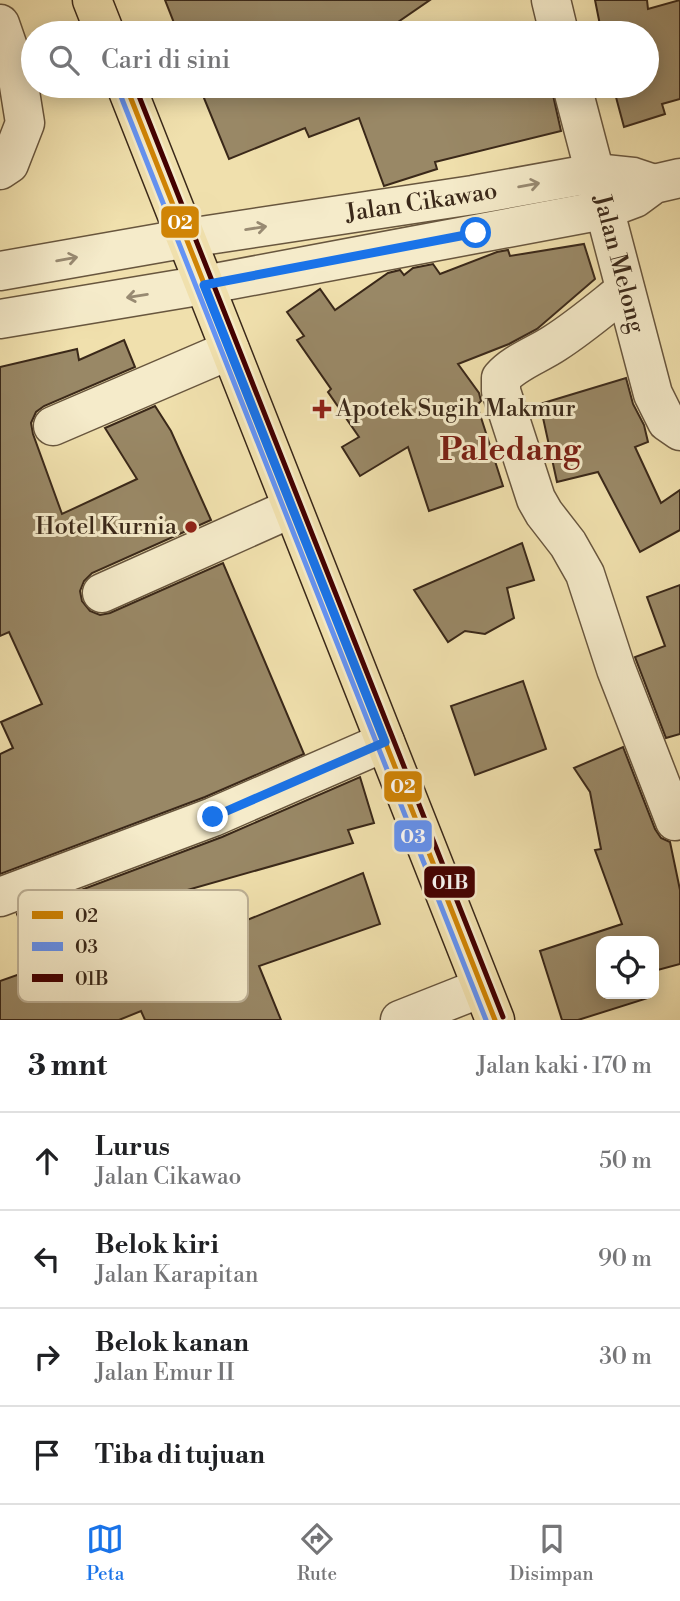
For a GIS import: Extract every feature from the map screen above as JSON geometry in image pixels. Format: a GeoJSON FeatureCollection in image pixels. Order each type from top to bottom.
{"type":"FeatureCollection","features":[{"type":"Feature","properties":{"kind":"main road"},"geometry":{"type":"LineString","coordinates":[[92,0],[100,21]]}},
{"type":"Feature","properties":{"kind":"main road"},"geometry":{"type":"LineString","coordinates":[[132,98],[488,1004]]}},
{"type":"Feature","properties":{"kind":"street"},"geometry":{"type":"LineString","coordinates":[[551,0],[556,21]]}},
{"type":"Feature","properties":{"kind":"street"},"geometry":{"type":"LineString","coordinates":[[0,24],[17,73],[25,123],[9,164],[0,170]]}},
{"type":"Feature","properties":{"kind":"street","name":"Jalan Melong"},"geometry":{"type":"LineString","coordinates":[[575,98],[653,394],[667,422],[680,432]]}},
{"type":"Feature","properties":{"kind":"street","name":"Jalan Cikawao"},"geometry":{"type":"LineString","coordinates":[[0,271],[595,173],[667,181]]}},
{"type":"Feature","properties":{"kind":"street","name":"Jalan Cikawao"},"geometry":{"type":"LineString","coordinates":[[0,319],[204,285],[603,210],[635,198],[667,181]]}},
{"type":"Feature","properties":{"kind":"street"},"geometry":{"type":"LineString","coordinates":[[625,290],[568,335],[510,368],[501,378],[501,391],[536,499],[568,544],[585,574],[616,669],[675,821]]}},
{"type":"Feature","properties":{"kind":"street"},"geometry":{"type":"LineString","coordinates":[[53,426],[230,350]]}},
{"type":"Feature","properties":{"kind":"street"},"geometry":{"type":"LineString","coordinates":[[102,593],[292,508]]}},
{"type":"Feature","properties":{"kind":"street"},"geometry":{"type":"LineString","coordinates":[[19,890],[213,817],[385,742]]}},
{"type":"Feature","properties":{"kind":"street"},"geometry":{"type":"LineString","coordinates":[[0,897],[18,890]]}},
{"type":"Feature","properties":{"kind":"street"},"geometry":{"type":"LineString","coordinates":[[400,1020],[488,1004]]}},
{"type":"Feature","properties":{"kind":"building"},"geometry":{"type":"Polygon","coordinates":[[[165,0],[430,0],[399,21],[173,21],[165,0]]]}},
{"type":"Feature","properties":{"kind":"building"},"geometry":{"type":"Polygon","coordinates":[[[595,0],[647,0],[648,9],[680,0],[680,99],[662,104],[665,114],[624,127],[616,98],[659,98],[659,21],[599,21],[595,0]]]}},
{"type":"Feature","properties":{"kind":"building"},"geometry":{"type":"Polygon","coordinates":[[[204,98],[554,98],[561,131],[435,162],[437,169],[384,186],[359,118],[309,137],[305,128],[229,159],[204,98]]]}},
{"type":"Feature","properties":{"kind":"building"},"geometry":{"type":"Polygon","coordinates":[[[584,244],[595,279],[537,329],[509,344],[458,364],[479,393],[481,401],[477,405],[503,486],[429,511],[408,447],[360,476],[342,447],[359,437],[328,392],[331,389],[297,340],[304,336],[287,312],[320,289],[335,310],[388,273],[400,270],[404,275],[413,268],[433,264],[440,274],[497,252],[508,250],[510,256],[584,244]]]}},
{"type":"Feature","properties":{"kind":"building"},"geometry":{"type":"Polygon","coordinates":[[[124,340],[135,367],[44,406],[36,412],[31,423],[62,514],[137,479],[105,428],[155,406],[171,431],[211,520],[92,573],[84,581],[80,591],[82,601],[90,611],[100,615],[110,613],[223,563],[304,754],[205,797],[0,874],[0,754],[13,748],[1,722],[42,704],[9,632],[0,636],[0,367],[77,349],[79,360],[124,340]]]}},
{"type":"Feature","properties":{"kind":"building"},"geometry":{"type":"Polygon","coordinates":[[[626,378],[648,442],[635,447],[661,503],[680,490],[680,530],[640,552],[598,472],[557,482],[540,404],[626,378]]]}},
{"type":"Feature","properties":{"kind":"building"},"geometry":{"type":"Polygon","coordinates":[[[522,543],[534,580],[507,588],[514,618],[485,634],[465,631],[448,642],[414,590],[522,543]]]}},
{"type":"Feature","properties":{"kind":"building"},"geometry":{"type":"Polygon","coordinates":[[[680,585],[680,734],[666,738],[635,657],[665,646],[647,597],[680,585]]]}},
{"type":"Feature","properties":{"kind":"building"},"geometry":{"type":"Polygon","coordinates":[[[523,681],[546,749],[475,775],[451,706],[523,681]]]}},
{"type":"Feature","properties":{"kind":"building"},"geometry":{"type":"Polygon","coordinates":[[[623,747],[655,829],[661,838],[670,842],[680,890],[680,964],[659,970],[659,936],[596,936],[596,999],[645,999],[578,1020],[562,1020],[540,951],[622,924],[595,850],[601,849],[590,792],[574,768],[623,747]]]}},
{"type":"Feature","properties":{"kind":"building"},"geometry":{"type":"Polygon","coordinates":[[[360,777],[374,823],[348,830],[353,843],[188,890],[81,890],[222,837],[360,777]]]}},
{"type":"Feature","properties":{"kind":"building"},"geometry":{"type":"Polygon","coordinates":[[[363,873],[380,924],[259,966],[281,1020],[145,1020],[141,1011],[119,1020],[0,1020],[0,981],[18,975],[18,1002],[248,1002],[248,920],[363,873]]]}},
{"type":"Feature","properties":{"kind":"transit line","name":"03"},"geometry":{"type":"LineString","coordinates":[[122,98],[486,1020]]}},
{"type":"Feature","properties":{"kind":"transit line","name":"02"},"geometry":{"type":"LineString","coordinates":[[131,98],[495,1020]]}},
{"type":"Feature","properties":{"kind":"transit line","name":"01B"},"geometry":{"type":"LineString","coordinates":[[140,98],[503,1017]]}},
{"type":"Feature","properties":{"kind":"place","name":"Apotek Sugih Makmur"},"geometry":{"type":"Point","coordinates":[322,409]}},
{"type":"Feature","properties":{"kind":"place","name":"Hotel Kurnia"},"geometry":{"type":"Point","coordinates":[191,527]}},
{"type":"Feature","properties":{"kind":"district","name":"Paledang"},"geometry":{"type":"Point","coordinates":[510,450]}},
{"type":"Feature","properties":{"kind":"route"},"geometry":{"type":"LineString","coordinates":[[213,817],[385,742],[204,285],[476,233]]}}]}
